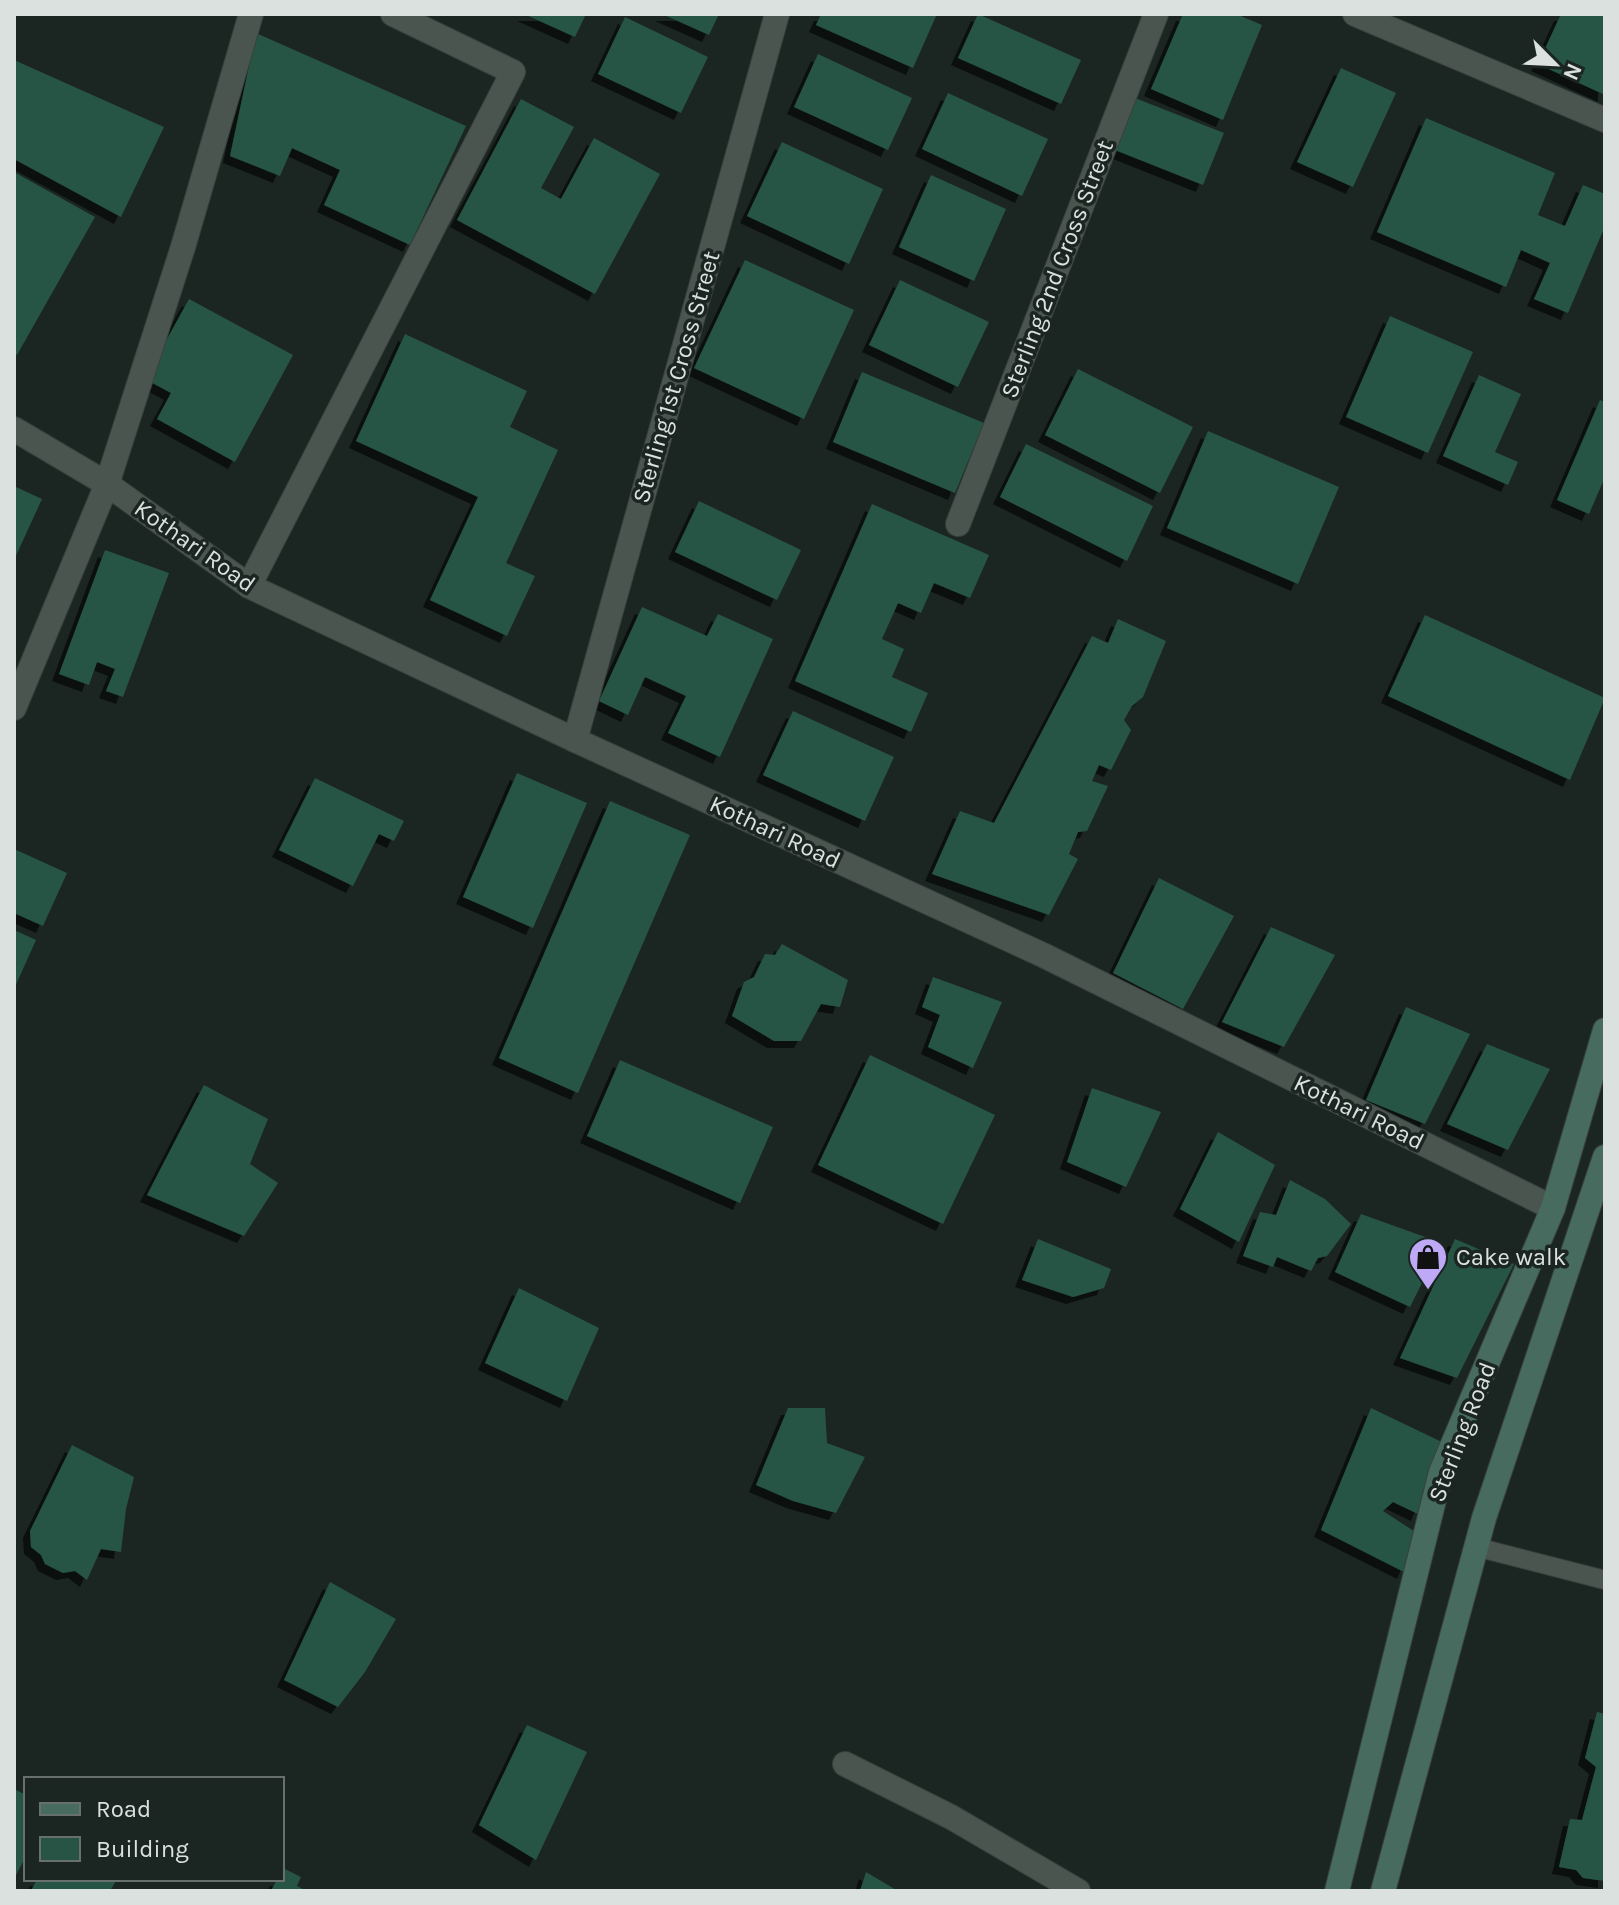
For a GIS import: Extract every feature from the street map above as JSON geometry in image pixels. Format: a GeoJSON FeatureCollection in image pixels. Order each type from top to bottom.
{"type":"FeatureCollection","features":[{"type":"Feature","properties":{"kind":"main road","name":"Sterling Road"},"geometry":{"type":"LineString","coordinates":[[1337,1891],[1441,1472],[1553,1208],[1605,1030]]}},
{"type":"Feature","properties":{"kind":"main road","name":"Sterling Road"},"geometry":{"type":"LineString","coordinates":[[1383,1891],[1476,1547],[1605,1157]]}},
{"type":"Feature","properties":{"kind":"street"},"geometry":{"type":"LineString","coordinates":[[14,708],[107,484],[183,247],[251,14]]}},
{"type":"Feature","properties":{"kind":"street"},"geometry":{"type":"LineString","coordinates":[[249,586],[513,72],[393,14]]}},
{"type":"Feature","properties":{"kind":"street","name":"Sterling 1st Cross Street"},"geometry":{"type":"LineString","coordinates":[[575,740],[777,14]]}},
{"type":"Feature","properties":{"kind":"street","name":"Sterling 2nd Cross Street"},"geometry":{"type":"LineString","coordinates":[[958,524],[1156,14]]}},
{"type":"Feature","properties":{"kind":"street"},"geometry":{"type":"LineString","coordinates":[[1355,14],[1605,120]]}},
{"type":"Feature","properties":{"kind":"street","name":"Kothari Road"},"geometry":{"type":"LineString","coordinates":[[14,429],[107,484],[249,586],[1043,955],[1553,1208]]}},
{"type":"Feature","properties":{"kind":"street"},"geometry":{"type":"LineString","coordinates":[[845,1764],[951,1817],[1078,1891]]}},
{"type":"Feature","properties":{"kind":"lane"},"geometry":{"type":"LineString","coordinates":[[1476,1547],[1605,1580]]}},
{"type":"Feature","properties":{"kind":"building"},"geometry":{"type":"Polygon","coordinates":[[[524,14],[586,14],[575,37],[524,14]]]}},
{"type":"Feature","properties":{"kind":"building"},"geometry":{"type":"Polygon","coordinates":[[[662,14],[719,14],[709,35],[662,14]]]}},
{"type":"Feature","properties":{"kind":"building"},"geometry":{"type":"Polygon","coordinates":[[[821,14],[937,14],[913,68],[816,25],[821,14]]]}},
{"type":"Feature","properties":{"kind":"building"},"geometry":{"type":"Polygon","coordinates":[[[978,14],[1081,60],[1061,104],[958,58],[978,14]]]}},
{"type":"Feature","properties":{"kind":"building"},"geometry":{"type":"Polygon","coordinates":[[[1183,14],[1236,14],[1262,25],[1223,120],[1151,89],[1183,14]]]}},
{"type":"Feature","properties":{"kind":"building"},"geometry":{"type":"Polygon","coordinates":[[[1561,14],[1605,14],[1605,95],[1538,64],[1561,14]]]}},
{"type":"Feature","properties":{"kind":"building"},"geometry":{"type":"Polygon","coordinates":[[[625,17],[708,57],[681,113],[598,74],[625,17]]]}},
{"type":"Feature","properties":{"kind":"building"},"geometry":{"type":"Polygon","coordinates":[[[256,33],[466,126],[410,245],[324,205],[340,170],[292,148],[280,176],[230,156],[256,33]]]}},
{"type":"Feature","properties":{"kind":"building"},"geometry":{"type":"Polygon","coordinates":[[[818,54],[912,98],[888,150],[794,107],[818,54]]]}},
{"type":"Feature","properties":{"kind":"building"},"geometry":{"type":"Polygon","coordinates":[[[14,60],[164,127],[121,217],[14,159],[14,60]]]}},
{"type":"Feature","properties":{"kind":"building"},"geometry":{"type":"Polygon","coordinates":[[[1341,68],[1396,93],[1353,187],[1297,162],[1341,68]]]}},
{"type":"Feature","properties":{"kind":"building"},"geometry":{"type":"Polygon","coordinates":[[[948,93],[1048,139],[1022,196],[922,149],[948,93]]]}},
{"type":"Feature","properties":{"kind":"building"},"geometry":{"type":"Polygon","coordinates":[[[1135,98],[1224,133],[1203,185],[1115,150],[1135,98]]]}},
{"type":"Feature","properties":{"kind":"building"},"geometry":{"type":"Polygon","coordinates":[[[521,99],[574,127],[541,188],[561,199],[594,138],[660,174],[595,294],[457,220],[521,99]]]}},
{"type":"Feature","properties":{"kind":"building"},"geometry":{"type":"Polygon","coordinates":[[[1426,118],[1555,173],[1538,215],[1565,226],[1583,185],[1605,194],[1605,226],[1568,313],[1534,299],[1550,263],[1521,250],[1506,287],[1377,232],[1426,118]]]}},
{"type":"Feature","properties":{"kind":"building"},"geometry":{"type":"Polygon","coordinates":[[[782,142],[883,189],[849,264],[747,216],[782,142]]]}},
{"type":"Feature","properties":{"kind":"building"},"geometry":{"type":"Polygon","coordinates":[[[14,172],[95,217],[17,355],[14,353],[14,172]]]}},
{"type":"Feature","properties":{"kind":"building"},"geometry":{"type":"Polygon","coordinates":[[[931,175],[1006,209],[974,281],[899,247],[931,175]]]}},
{"type":"Feature","properties":{"kind":"building"},"geometry":{"type":"Polygon","coordinates":[[[745,260],[854,310],[804,419],[694,368],[745,260]]]}},
{"type":"Feature","properties":{"kind":"building"},"geometry":{"type":"Polygon","coordinates":[[[900,280],[989,322],[958,387],[869,345],[900,280]]]}},
{"type":"Feature","properties":{"kind":"building"},"geometry":{"type":"Polygon","coordinates":[[[189,299],[293,355],[235,462],[157,419],[171,393],[145,379],[189,299]]]}},
{"type":"Feature","properties":{"kind":"building"},"geometry":{"type":"Polygon","coordinates":[[[1390,316],[1473,352],[1428,453],[1346,417],[1390,316]]]}},
{"type":"Feature","properties":{"kind":"building"},"geometry":{"type":"Polygon","coordinates":[[[405,334],[527,391],[510,427],[558,450],[506,563],[535,576],[507,636],[430,600],[478,497],[356,441],[405,334]]]}},
{"type":"Feature","properties":{"kind":"building"},"geometry":{"type":"Polygon","coordinates":[[[1078,369],[1193,427],[1160,493],[1045,435],[1078,369]]]}},
{"type":"Feature","properties":{"kind":"building"},"geometry":{"type":"Polygon","coordinates":[[[862,372],[984,423],[955,493],[833,442],[862,372]]]}},
{"type":"Feature","properties":{"kind":"building"},"geometry":{"type":"Polygon","coordinates":[[[1479,375],[1521,394],[1495,452],[1518,462],[1508,485],[1443,456],[1479,375]]]}},
{"type":"Feature","properties":{"kind":"building"},"geometry":{"type":"Polygon","coordinates":[[[1600,400],[1605,402],[1605,477],[1589,514],[1557,500],[1600,400]]]}},
{"type":"Feature","properties":{"kind":"building"},"geometry":{"type":"Polygon","coordinates":[[[1208,431],[1339,487],[1298,584],[1167,528],[1208,431]]]}},
{"type":"Feature","properties":{"kind":"building"},"geometry":{"type":"Polygon","coordinates":[[[1026,444],[1153,506],[1127,561],[1000,497],[1026,444]]]}},
{"type":"Feature","properties":{"kind":"building"},"geometry":{"type":"Polygon","coordinates":[[[14,486],[42,499],[14,560],[14,486]]]}},
{"type":"Feature","properties":{"kind":"building"},"geometry":{"type":"Polygon","coordinates":[[[699,501],[801,550],[777,600],[675,552],[699,501]]]}},
{"type":"Feature","properties":{"kind":"building"},"geometry":{"type":"Polygon","coordinates":[[[872,504],[989,555],[970,598],[934,583],[921,613],[898,603],[882,639],[904,649],[892,677],[928,693],[911,732],[795,681],[872,504]]]}},
{"type":"Feature","properties":{"kind":"building"},"geometry":{"type":"Polygon","coordinates":[[[105,550],[169,573],[123,697],[106,691],[115,669],[97,662],[89,685],[59,674],[105,550]]]}},
{"type":"Feature","properties":{"kind":"building"},"geometry":{"type":"Polygon","coordinates":[[[642,607],[707,636],[718,614],[773,639],[720,757],[668,733],[686,696],[645,677],[628,715],[599,701],[642,607]]]}},
{"type":"Feature","properties":{"kind":"building"},"geometry":{"type":"Polygon","coordinates":[[[1425,615],[1605,698],[1570,780],[1388,696],[1425,615]]]}},
{"type":"Feature","properties":{"kind":"building"},"geometry":{"type":"Polygon","coordinates":[[[1118,619],[1166,641],[1143,697],[1132,706],[1124,720],[1131,730],[1111,770],[1099,765],[1092,781],[1108,786],[1087,831],[1078,832],[1069,854],[1078,859],[1049,915],[932,874],[960,811],[994,823],[1092,636],[1108,643],[1118,619]]]}},
{"type":"Feature","properties":{"kind":"building"},"geometry":{"type":"Polygon","coordinates":[[[793,711],[894,757],[865,821],[763,775],[793,711]]]}},
{"type":"Feature","properties":{"kind":"building"},"geometry":{"type":"Polygon","coordinates":[[[517,773],[587,803],[533,928],[463,897],[517,773]]]}},
{"type":"Feature","properties":{"kind":"building"},"geometry":{"type":"Polygon","coordinates":[[[315,778],[404,821],[394,841],[379,834],[353,886],[279,850],[315,778]]]}},
{"type":"Feature","properties":{"kind":"building"},"geometry":{"type":"Polygon","coordinates":[[[610,801],[690,835],[578,1093],[499,1058],[610,801]]]}},
{"type":"Feature","properties":{"kind":"building"},"geometry":{"type":"Polygon","coordinates":[[[14,849],[67,873],[43,926],[14,913],[14,849]]]}},
{"type":"Feature","properties":{"kind":"building"},"geometry":{"type":"Polygon","coordinates":[[[1159,878],[1234,916],[1183,1009],[1113,973],[1159,878]]]}},
{"type":"Feature","properties":{"kind":"building"},"geometry":{"type":"Polygon","coordinates":[[[1271,927],[1335,955],[1284,1047],[1222,1022],[1271,927]]]}},
{"type":"Feature","properties":{"kind":"building"},"geometry":{"type":"Polygon","coordinates":[[[14,930],[36,940],[14,989],[14,930]]]}},
{"type":"Feature","properties":{"kind":"building"},"geometry":{"type":"Polygon","coordinates":[[[782,944],[848,980],[840,1007],[821,1004],[801,1041],[774,1041],[732,1016],[744,982],[754,977],[765,954],[775,955],[782,944]]]}},
{"type":"Feature","properties":{"kind":"building"},"geometry":{"type":"Polygon","coordinates":[[[933,977],[1002,1002],[973,1068],[928,1047],[940,1015],[922,1007],[933,977]]]}},
{"type":"Feature","properties":{"kind":"building"},"geometry":{"type":"Polygon","coordinates":[[[1406,1007],[1470,1034],[1425,1124],[1366,1100],[1406,1007]]]}},
{"type":"Feature","properties":{"kind":"building"},"geometry":{"type":"Polygon","coordinates":[[[1487,1044],[1550,1069],[1508,1150],[1447,1124],[1487,1044]]]}},
{"type":"Feature","properties":{"kind":"building"},"geometry":{"type":"Polygon","coordinates":[[[870,1055],[995,1115],[943,1224],[818,1165],[870,1055]]]}},
{"type":"Feature","properties":{"kind":"building"},"geometry":{"type":"Polygon","coordinates":[[[620,1060],[773,1127],[740,1203],[587,1136],[620,1060]]]}},
{"type":"Feature","properties":{"kind":"building"},"geometry":{"type":"Polygon","coordinates":[[[204,1085],[268,1119],[250,1164],[278,1183],[244,1236],[147,1195],[204,1085]]]}},
{"type":"Feature","properties":{"kind":"building"},"geometry":{"type":"Polygon","coordinates":[[[1092,1088],[1161,1112],[1126,1187],[1067,1162],[1092,1088]]]}},
{"type":"Feature","properties":{"kind":"building"},"geometry":{"type":"Polygon","coordinates":[[[1218,1132],[1275,1165],[1239,1242],[1180,1209],[1218,1132]]]}},
{"type":"Feature","properties":{"kind":"building"},"geometry":{"type":"Polygon","coordinates":[[[1290,1180],[1325,1199],[1351,1224],[1327,1256],[1318,1258],[1311,1271],[1277,1257],[1273,1267],[1243,1256],[1260,1212],[1276,1215],[1290,1180]]]}},
{"type":"Feature","properties":{"kind":"building"},"geometry":{"type":"Polygon","coordinates":[[[1361,1214],[1442,1243],[1410,1307],[1335,1272],[1361,1214]]]}},
{"type":"Feature","properties":{"kind":"building"},"geometry":{"type":"Polygon","coordinates":[[[1038,1239],[1111,1269],[1104,1288],[1073,1297],[1022,1280],[1038,1239]]]}},
{"type":"Feature","properties":{"kind":"building"},"geometry":{"type":"Polygon","coordinates":[[[1455,1239],[1514,1264],[1457,1378],[1400,1358],[1455,1239]]]}},
{"type":"Feature","properties":{"kind":"building"},"geometry":{"type":"Polygon","coordinates":[[[519,1288],[599,1328],[567,1401],[485,1363],[519,1288]]]}},
{"type":"Feature","properties":{"kind":"building"},"geometry":{"type":"Polygon","coordinates":[[[788,1408],[825,1408],[827,1443],[865,1457],[836,1513],[793,1501],[756,1485],[788,1408]]]}},
{"type":"Feature","properties":{"kind":"building"},"geometry":{"type":"Polygon","coordinates":[[[1371,1408],[1446,1444],[1418,1514],[1393,1502],[1383,1511],[1420,1535],[1404,1572],[1321,1530],[1371,1408]]]}},
{"type":"Feature","properties":{"kind":"building"},"geometry":{"type":"Polygon","coordinates":[[[72,1445],[134,1477],[126,1509],[121,1552],[101,1549],[87,1580],[75,1571],[63,1573],[45,1564],[41,1555],[31,1547],[30,1531],[72,1445]]]}},
{"type":"Feature","properties":{"kind":"building"},"geometry":{"type":"Polygon","coordinates":[[[330,1582],[396,1619],[365,1672],[338,1707],[284,1680],[330,1582]]]}},
{"type":"Feature","properties":{"kind":"building"},"geometry":{"type":"Polygon","coordinates":[[[1597,1712],[1605,1714],[1605,1881],[1583,1878],[1576,1870],[1559,1867],[1570,1819],[1582,1820],[1596,1767],[1585,1758],[1597,1712]]]}},
{"type":"Feature","properties":{"kind":"building"},"geometry":{"type":"Polygon","coordinates":[[[527,1725],[587,1752],[536,1860],[479,1825],[527,1725]]]}},
{"type":"Feature","properties":{"kind":"building"},"geometry":{"type":"Polygon","coordinates":[[[14,1789],[24,1794],[24,1860],[14,1879],[14,1789]]]}},
{"type":"Feature","properties":{"kind":"building"},"geometry":{"type":"Polygon","coordinates":[[[284,1868],[301,1877],[297,1886],[307,1891],[271,1891],[276,1881],[284,1881],[284,1868]]]}},
{"type":"Feature","properties":{"kind":"building"},"geometry":{"type":"Polygon","coordinates":[[[866,1872],[898,1891],[860,1891],[866,1872]]]}},
{"type":"Feature","properties":{"kind":"building"},"geometry":{"type":"Polygon","coordinates":[[[36,1881],[116,1881],[110,1891],[31,1891],[36,1881]]]}},
{"type":"Feature","properties":{"kind":"place","name":"Cake walk"},"geometry":{"type":"Point","coordinates":[1428,1291]}}]}
